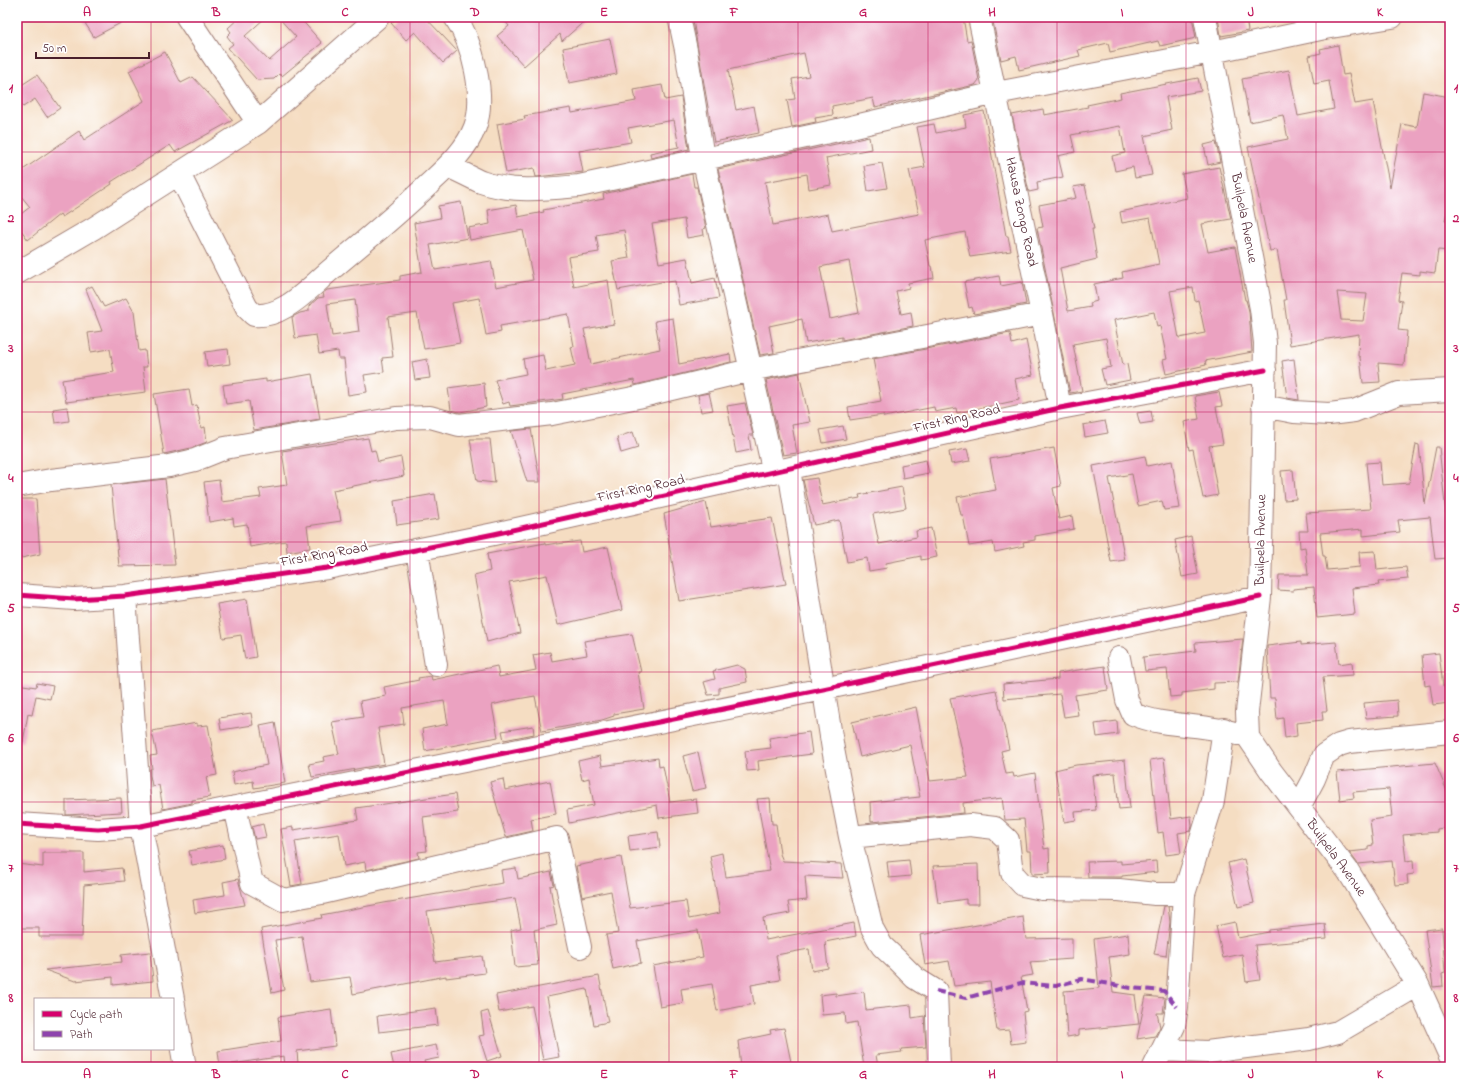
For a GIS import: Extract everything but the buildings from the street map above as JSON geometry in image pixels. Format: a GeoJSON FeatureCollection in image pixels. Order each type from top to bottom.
{"type":"FeatureCollection","features":[{"type":"Feature","properties":{"kind":"street"},"geometry":{"type":"LineString","coordinates":[[187,17],[258,123]]}},
{"type":"Feature","properties":{"kind":"street"},"geometry":{"type":"LineString","coordinates":[[17,273],[94,228],[258,123],[378,17]]}},
{"type":"Feature","properties":{"kind":"street"},"geometry":{"type":"LineString","coordinates":[[179,174],[247,308],[254,315],[265,316],[286,307],[391,220],[448,166],[466,145],[479,114],[480,98],[474,64],[463,29],[455,17]]}},
{"type":"Feature","properties":{"kind":"street"},"geometry":{"type":"LineString","coordinates":[[679,17],[686,50],[703,158],[750,370],[782,471],[820,662],[823,689],[850,837],[872,928],[882,946],[915,978],[936,991],[939,1067]]}},
{"type":"Feature","properties":{"kind":"street","name":"Hausa Zongo Road"},"geometry":{"type":"LineString","coordinates":[[979,17],[1042,314],[1060,408]]}},
{"type":"Feature","properties":{"kind":"street","name":"Builpela Avenue"},"geometry":{"type":"LineString","coordinates":[[1205,17],[1261,309],[1265,344],[1260,597],[1247,712],[1248,737],[1348,871],[1418,985],[1450,1056]]}},
{"type":"Feature","properties":{"kind":"street"},"geometry":{"type":"LineString","coordinates":[[448,166],[481,182],[500,187],[540,190],[579,186],[996,94],[1212,52],[1325,28],[1392,17]]}},
{"type":"Feature","properties":{"kind":"street"},"geometry":{"type":"LineString","coordinates":[[17,486],[51,480],[169,466],[195,460],[225,448],[396,418],[430,417],[460,425],[552,414],[638,397],[750,370],[1042,314]]}},
{"type":"Feature","properties":{"kind":"street","name":"First Ring Road"},"geometry":{"type":"LineString","coordinates":[[17,595],[74,599],[126,596],[319,569],[417,550],[782,471],[1060,408],[1265,370]]}},
{"type":"Feature","properties":{"kind":"street"},"geometry":{"type":"LineString","coordinates":[[1263,406],[1294,412],[1329,414],[1354,411],[1399,393],[1450,390]]}},
{"type":"Feature","properties":{"kind":"street"},"geometry":{"type":"LineString","coordinates":[[417,550],[436,665]]}},
{"type":"Feature","properties":{"kind":"street"},"geometry":{"type":"LineString","coordinates":[[126,596],[141,826],[173,998]]}},
{"type":"Feature","properties":{"kind":"street"},"geometry":{"type":"LineString","coordinates":[[17,824],[98,830],[141,826],[823,689],[1260,597]]}},
{"type":"Feature","properties":{"kind":"street"},"geometry":{"type":"LineString","coordinates":[[1120,658],[1127,700],[1133,714],[1147,720],[1224,729],[1248,737]]}},
{"type":"Feature","properties":{"kind":"street"},"geometry":{"type":"LineString","coordinates":[[1159,1058],[1174,1026],[1177,1007],[1184,894],[1214,801],[1224,729]]}},
{"type":"Feature","properties":{"kind":"street"},"geometry":{"type":"LineString","coordinates":[[1299,807],[1314,779],[1324,755],[1339,745],[1349,742],[1450,732]]}},
{"type":"Feature","properties":{"kind":"street"},"geometry":{"type":"LineString","coordinates":[[235,807],[252,883],[282,900],[322,893],[557,838],[580,947]]}},
{"type":"Feature","properties":{"kind":"street"},"geometry":{"type":"LineString","coordinates":[[850,837],[970,825],[995,828],[1008,840],[1012,873],[1023,886],[1042,889],[1120,890],[1155,894],[1184,894]]}},
{"type":"Feature","properties":{"kind":"street"},"geometry":{"type":"LineString","coordinates":[[1159,1058],[1309,1039],[1331,1033],[1359,1020],[1418,985]]}},
{"type":"Feature","properties":{"kind":"street"},"geometry":{"type":"LineString","coordinates":[[174,1006],[185,1067]]}},
{"type":"Feature","properties":{"kind":"marked path"},"geometry":{"type":"LineString","coordinates":[[936,991],[966,998],[1021,983],[1056,986],[1082,979],[1131,988],[1164,991],[1177,1007]]}},
{"type":"Feature","properties":{"kind":"cycle path"},"geometry":{"type":"LineString","coordinates":[[17,595],[74,599],[125,596],[327,568],[494,534],[1060,408],[1265,370]]}},
{"type":"Feature","properties":{"kind":"cycle path"},"geometry":{"type":"LineString","coordinates":[[17,824],[98,829],[141,826],[823,689],[1260,597]]}}]}
